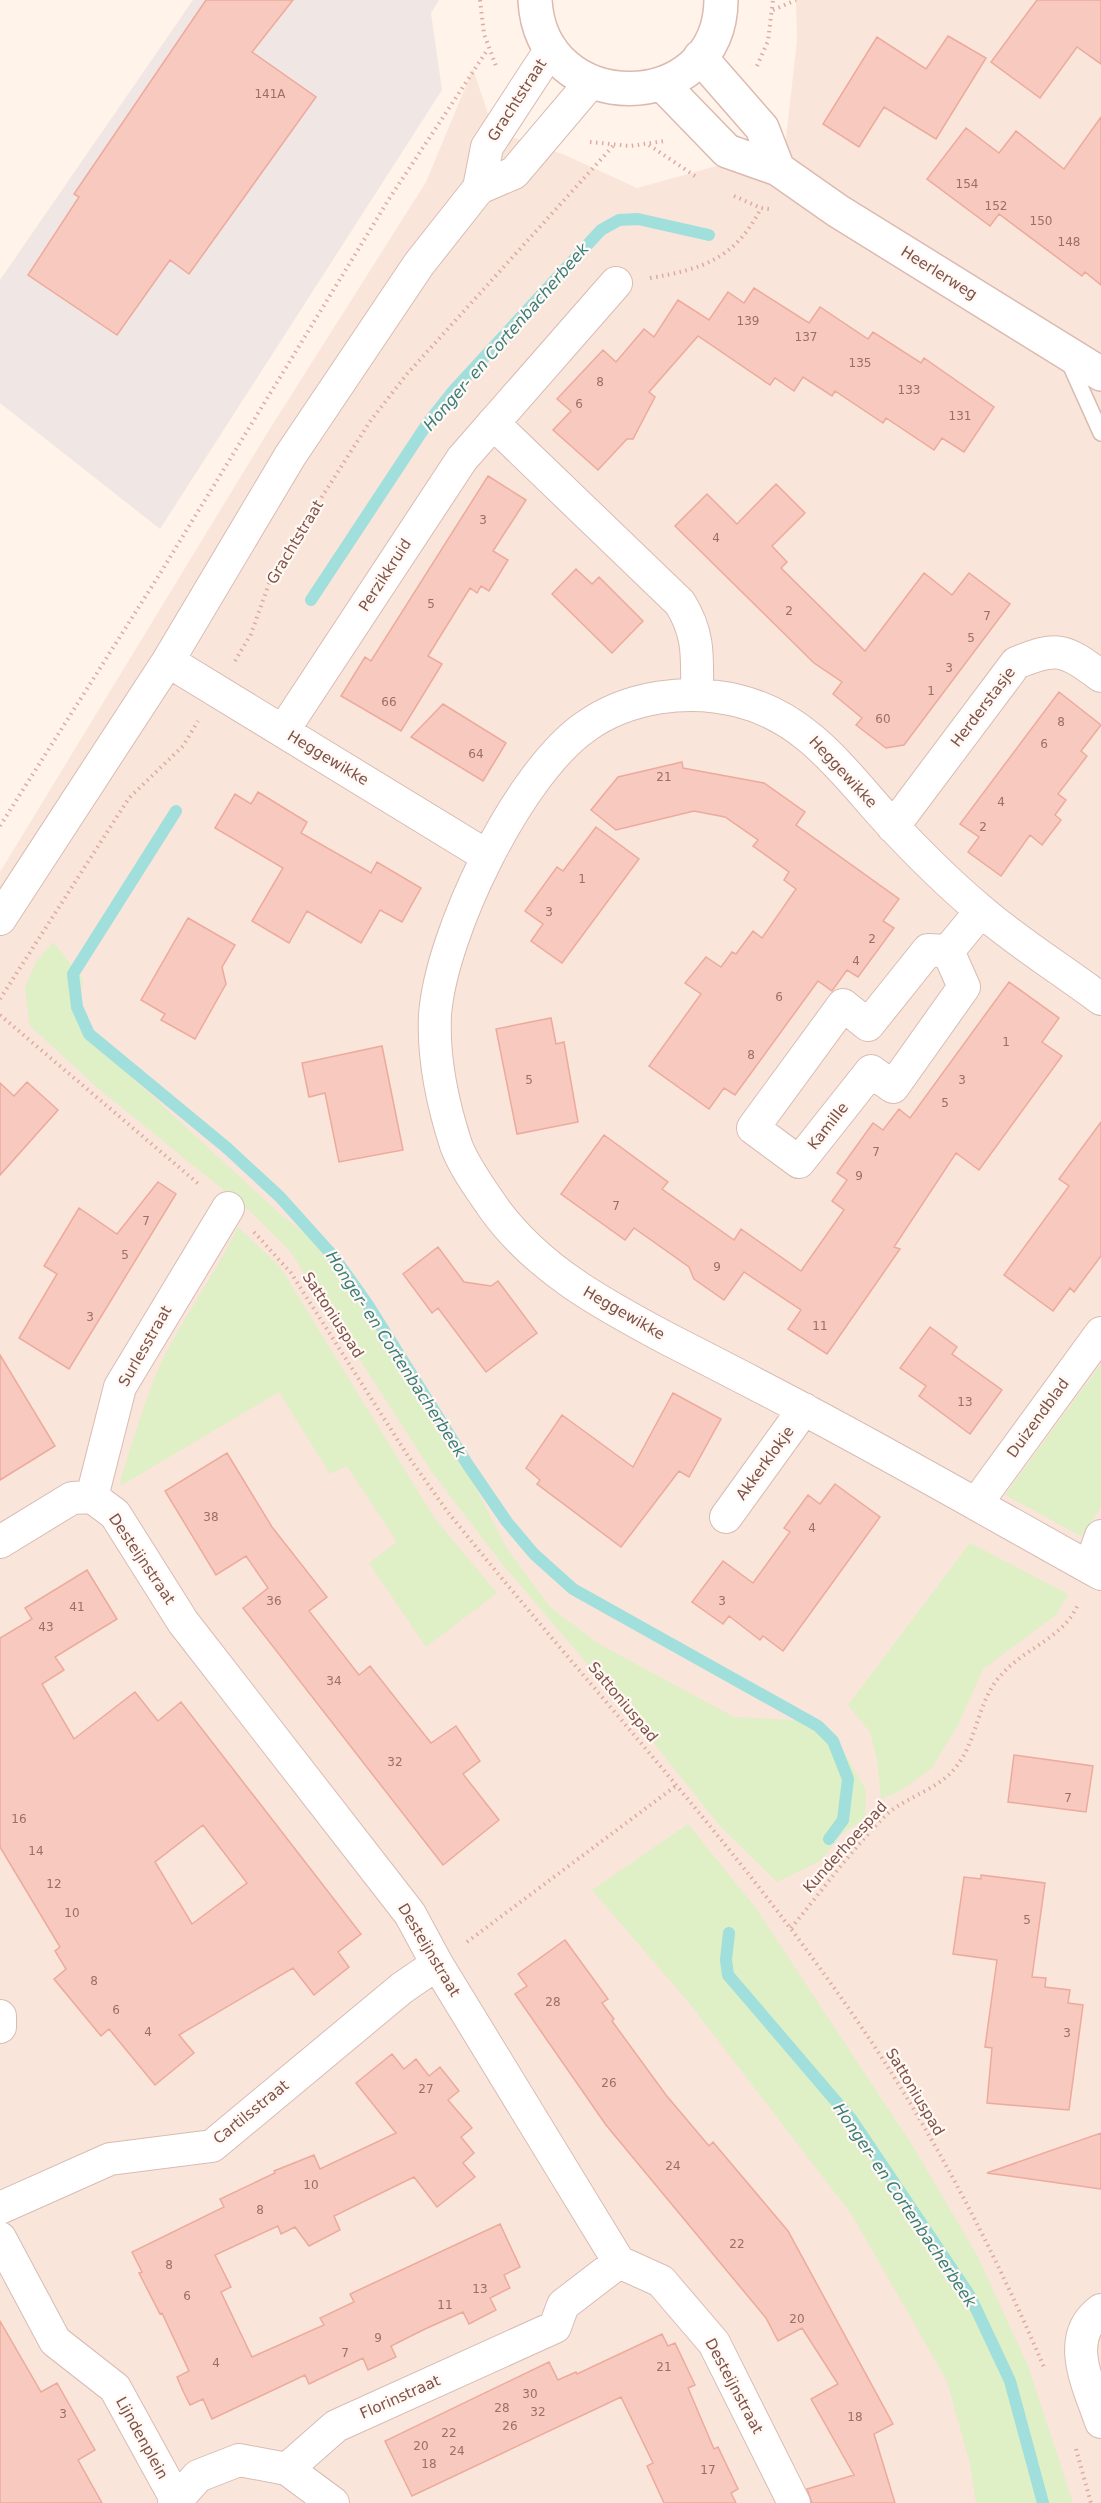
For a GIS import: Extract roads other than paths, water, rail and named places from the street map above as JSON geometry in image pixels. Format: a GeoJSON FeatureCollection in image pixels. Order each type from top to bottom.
{"type":"FeatureCollection","features":[{"type":"Feature","properties":{"kind":"main road"},"geometry":{"type":"LineString","coordinates":[[535,0],[537,19],[551,49],[576,74],[591,82],[626,90],[662,84],[676,77],[700,57],[711,41],[717,24],[721,0]]}},
{"type":"Feature","properties":{"kind":"main road"},"geometry":{"type":"LineString","coordinates":[[700,57],[762,128],[778,169]]}},
{"type":"Feature","properties":{"kind":"main road","name":"Heerlerweg"},"geometry":{"type":"LineString","coordinates":[[662,84],[728,151],[778,169],[838,211],[1101,374]]}},
{"type":"Feature","properties":{"kind":"street","name":"Grachtstraat"},"geometry":{"type":"LineString","coordinates":[[0,919],[168,661],[290,456],[419,264],[479,188],[487,147],[551,49]]}},
{"type":"Feature","properties":{"kind":"street","name":"Grachtstraat"},"geometry":{"type":"LineString","coordinates":[[479,188],[514,173],[591,82]]}},
{"type":"Feature","properties":{"kind":"street","name":"Perzikkruid"},"geometry":{"type":"LineString","coordinates":[[283,731],[462,459],[616,283]]}},
{"type":"Feature","properties":{"kind":"street"},"geometry":{"type":"LineString","coordinates":[[493,423],[680,603],[692,622],[697,642],[697,694]]}},
{"type":"Feature","properties":{"kind":"street","name":"Herderstasje"},"geometry":{"type":"LineString","coordinates":[[893,827],[1016,663],[1043,651],[1071,655],[1101,676]]}},
{"type":"Feature","properties":{"kind":"street","name":"Heggewikke"},"geometry":{"type":"LineString","coordinates":[[168,661],[487,856]]}},
{"type":"Feature","properties":{"kind":"street","name":"Heggewikke"},"geometry":{"type":"LineString","coordinates":[[1095,1570],[804,1409],[601,1304],[545,1264],[497,1212],[457,1149],[437,1066],[435,1013],[452,938],[487,856],[545,762],[588,724],[610,712],[641,701],[697,694],[740,701],[777,714],[800,727],[819,743],[893,827],[981,911],[1101,999]]}},
{"type":"Feature","properties":{"kind":"street"},"geometry":{"type":"LineString","coordinates":[[948,951],[981,911]]}},
{"type":"Feature","properties":{"kind":"street","name":"Kamille"},"geometry":{"type":"LineString","coordinates":[[928,950],[948,951],[964,987],[893,1087],[871,1071],[799,1162],[753,1128],[843,1005],[867,1025],[928,950]]}},
{"type":"Feature","properties":{"kind":"street","name":"Surlesstraat"},"geometry":{"type":"LineString","coordinates":[[92,1497],[120,1387],[228,1208]]}},
{"type":"Feature","properties":{"kind":"street","name":"Duizendblad"},"geometry":{"type":"LineString","coordinates":[[976,1504],[1101,1333]]}},
{"type":"Feature","properties":{"kind":"street","name":"Akkerklokje"},"geometry":{"type":"LineString","coordinates":[[726,1517],[804,1409]]}},
{"type":"Feature","properties":{"kind":"street"},"geometry":{"type":"LineString","coordinates":[[0,1542],[72,1498],[92,1497]]}},
{"type":"Feature","properties":{"kind":"street","name":"Desteijnstraat"},"geometry":{"type":"LineString","coordinates":[[92,1497],[115,1514],[183,1622],[410,1914],[437,1964],[619,2262],[661,2281],[714,2343],[794,2503]]}},
{"type":"Feature","properties":{"kind":"street"},"geometry":{"type":"LineString","coordinates":[[1095,1570],[1101,1536]]}},
{"type":"Feature","properties":{"kind":"street","name":"Cartilsstraat"},"geometry":{"type":"LineString","coordinates":[[0,2208],[110,2159],[212,2145],[402,1988],[437,1964]]}},
{"type":"Feature","properties":{"kind":"street"},"geometry":{"type":"LineString","coordinates":[[0,2016],[0,2027]]}},
{"type":"Feature","properties":{"kind":"street","name":"Lijndenplein"},"geometry":{"type":"LineString","coordinates":[[0,2238],[55,2341],[115,2388],[175,2501]]}},
{"type":"Feature","properties":{"kind":"street","name":"Florinstraat"},"geometry":{"type":"LineString","coordinates":[[287,2469],[336,2426],[555,2327],[563,2305],[619,2262]]}},
{"type":"Feature","properties":{"kind":"street"},"geometry":{"type":"LineString","coordinates":[[1101,2310],[1086,2324],[1080,2347],[1101,2422]]}},
{"type":"Feature","properties":{"kind":"street"},"geometry":{"type":"LineString","coordinates":[[175,2501],[198,2476],[239,2460],[287,2469],[333,2503]]}},
{"type":"Feature","properties":{"kind":"lane"},"geometry":{"type":"LineString","coordinates":[[1064,352],[1101,433]]}},
{"type":"Feature","properties":{"kind":"waterway","name":"Honger- en Cortenbacherbeek"},"geometry":{"type":"LineString","coordinates":[[311,600],[427,424],[454,390],[601,230],[619,220],[638,219],[709,235]]}},
{"type":"Feature","properties":{"kind":"waterway","name":"Honger- en Cortenbacherbeek"},"geometry":{"type":"LineString","coordinates":[[176,811],[73,974],[77,1007],[89,1034],[227,1148],[280,1197],[334,1257],[368,1305],[468,1465],[507,1522],[534,1554],[573,1589],[818,1726],[833,1741],[848,1779],[843,1820],[829,1839]]}},
{"type":"Feature","properties":{"kind":"waterway","name":"Honger- en Cortenbacherbeek"},"geometry":{"type":"LineString","coordinates":[[729,1933],[726,1960],[728,1975],[852,2120],[970,2296],[1010,2381],[1043,2503]]}}]}
